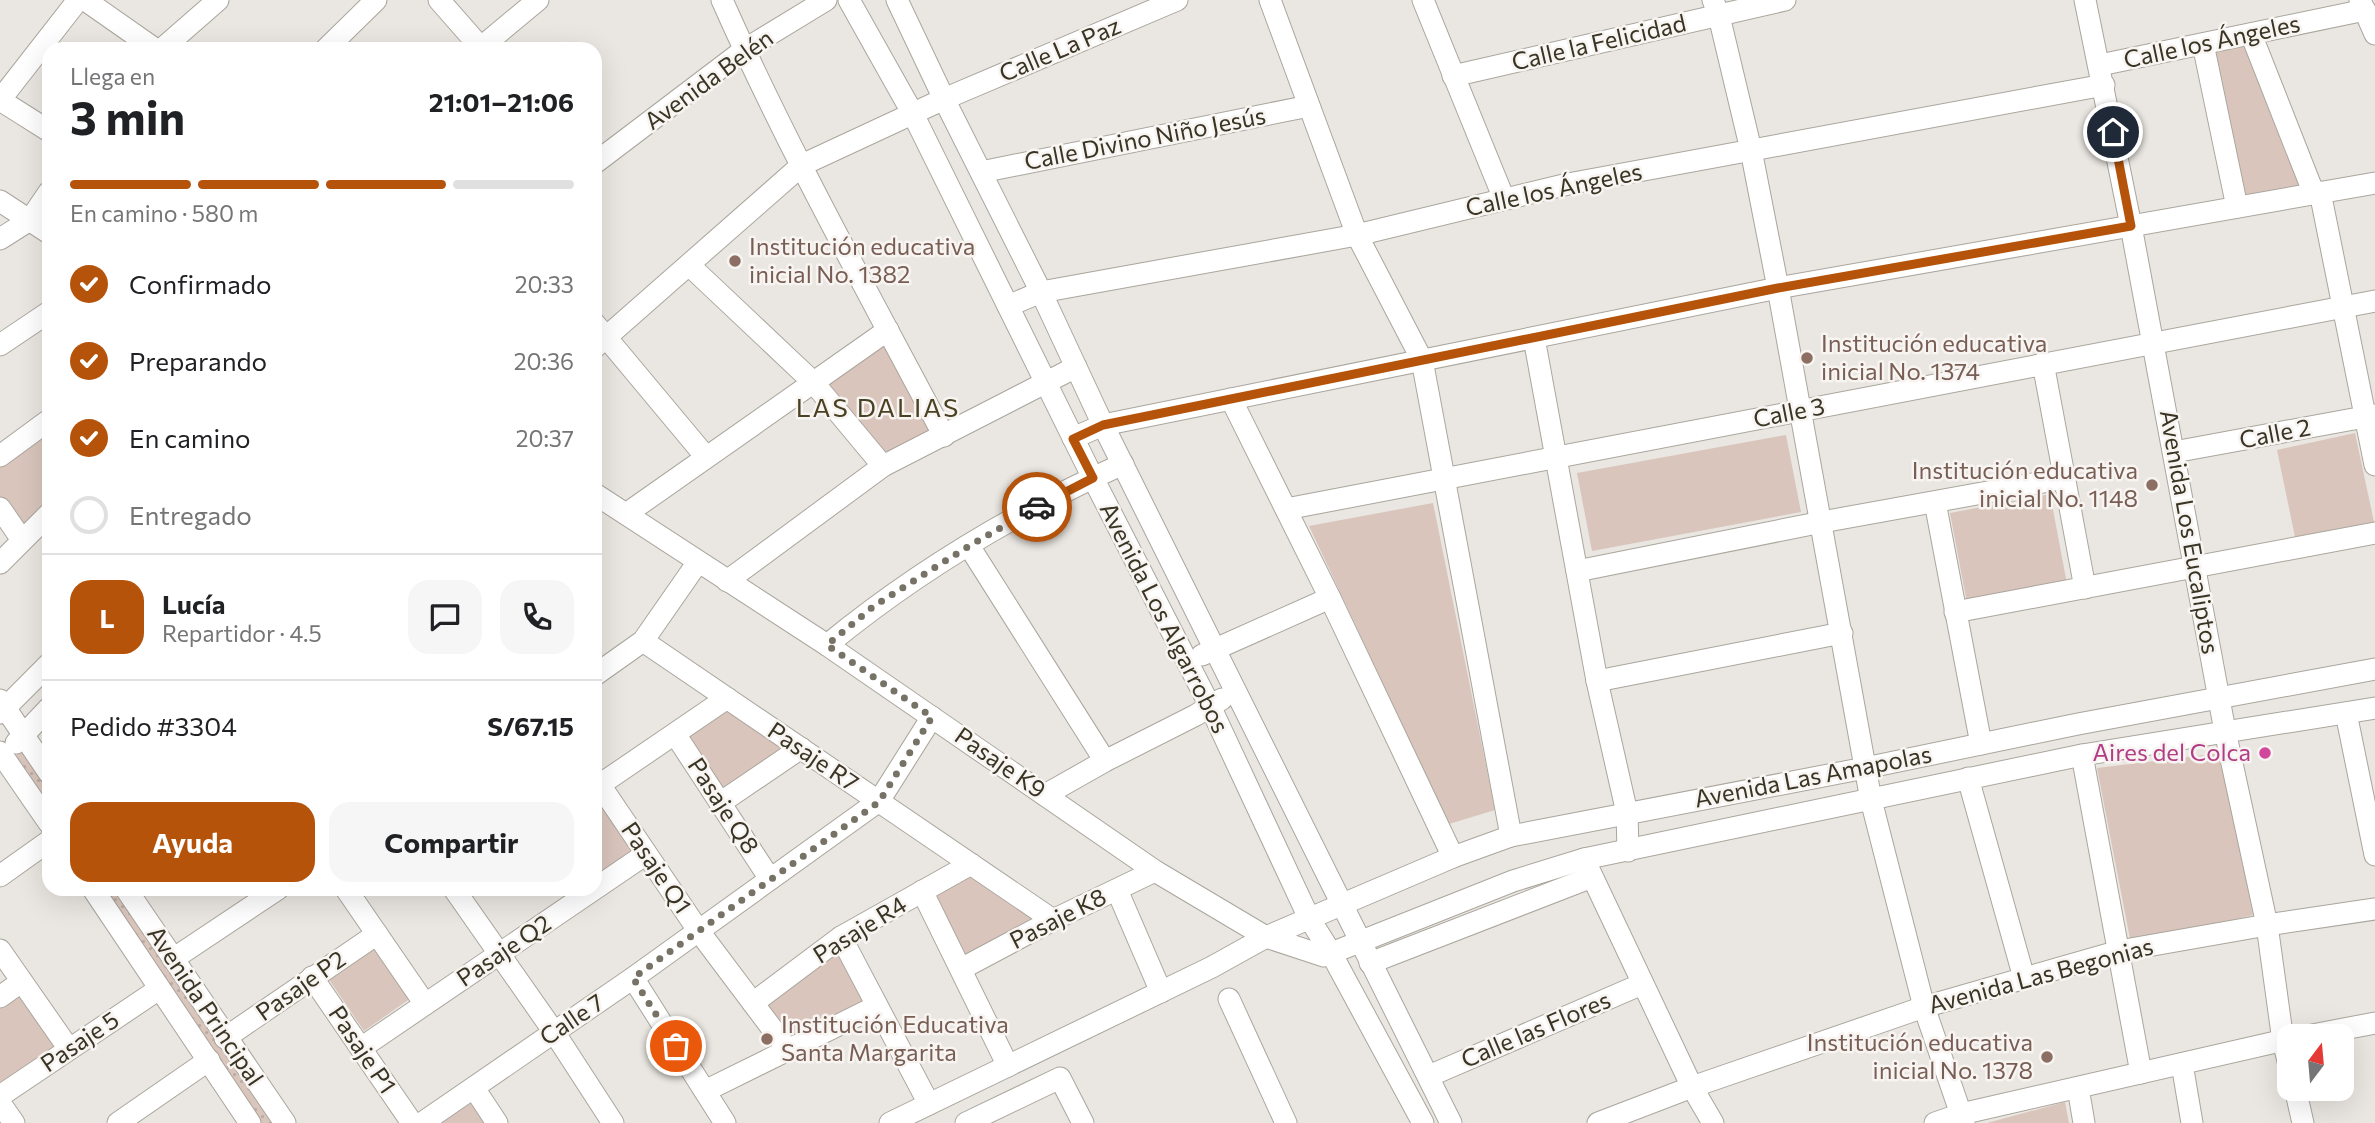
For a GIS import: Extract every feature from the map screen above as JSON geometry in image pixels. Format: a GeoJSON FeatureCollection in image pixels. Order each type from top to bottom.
{"type":"FeatureCollection","features":[{"type":"Feature","properties":{"kind":"street"},"geometry":{"type":"LineString","coordinates":[[45,42],[78,0]]}},
{"type":"Feature","properties":{"kind":"street"},"geometry":{"type":"LineString","coordinates":[[85,0],[145,42]]}},
{"type":"Feature","properties":{"kind":"street"},"geometry":{"type":"LineString","coordinates":[[170,42],[218,0]]}},
{"type":"Feature","properties":{"kind":"street"},"geometry":{"type":"LineString","coordinates":[[333,42],[376,0]]}},
{"type":"Feature","properties":{"kind":"street"},"geometry":{"type":"LineString","coordinates":[[439,0],[474,42]]}},
{"type":"Feature","properties":{"kind":"street"},"geometry":{"type":"LineString","coordinates":[[488,42],[538,0]]}},
{"type":"Feature","properties":{"kind":"street"},"geometry":{"type":"LineString","coordinates":[[722,0],[802,165],[944,436]]}},
{"type":"Feature","properties":{"kind":"street","name":"Avenida Belén"},"geometry":{"type":"LineString","coordinates":[[602,158],[744,50],[826,0]]}},
{"type":"Feature","properties":{"kind":"street","name":"Avenida Los Algarrobos"},"geometry":{"type":"LineString","coordinates":[[849,0],[912,114],[1073,439],[1210,706],[1309,918],[1331,953],[1423,1123]]}},
{"type":"Feature","properties":{"kind":"street","name":"Avenida Los Algarrobos"},"geometry":{"type":"LineString","coordinates":[[897,0],[1041,292],[1103,425],[1451,1123]]}},
{"type":"Feature","properties":{"kind":"street","name":"Calle La Paz"},"geometry":{"type":"LineString","coordinates":[[602,334],[689,265],[802,165],[944,99],[1177,0]]}},
{"type":"Feature","properties":{"kind":"street"},"geometry":{"type":"LineString","coordinates":[[1270,0],[1357,235],[1422,360],[1511,836]]}},
{"type":"Feature","properties":{"kind":"street"},"geometry":{"type":"LineString","coordinates":[[1423,0],[1504,199]]}},
{"type":"Feature","properties":{"kind":"street","name":"Calle la Felicidad"},"geometry":{"type":"LineString","coordinates":[[1453,76],[1716,8],[1785,0]]}},
{"type":"Feature","properties":{"kind":"street","name":"Avenida Los Eucaliptos"},"geometry":{"type":"LineString","coordinates":[[2085,0],[2131,226],[2225,731],[2267,925],[2283,1024]]}},
{"type":"Feature","properties":{"kind":"street"},"geometry":{"type":"LineString","coordinates":[[2362,5],[2375,34]]}},
{"type":"Feature","properties":{"kind":"street","name":"Calle los Ángeles"},"geometry":{"type":"LineString","coordinates":[[1008,306],[1041,292],[1357,235],[1568,184],[1751,150],[2102,75],[2203,44],[2362,5]]}},
{"type":"Feature","properties":{"kind":"street"},"geometry":{"type":"LineString","coordinates":[[1716,8],[1751,150],[1822,522],[1871,800],[1924,1007],[1963,1119]]}},
{"type":"Feature","properties":{"kind":"street"},"geometry":{"type":"LineString","coordinates":[[2251,34],[2317,193],[2370,416],[2375,465]]}},
{"type":"Feature","properties":{"kind":"street"},"geometry":{"type":"LineString","coordinates":[[2203,44],[2237,207]]}},
{"type":"Feature","properties":{"kind":"street"},"geometry":{"type":"LineString","coordinates":[[42,46],[0,100],[42,127]]}},
{"type":"Feature","properties":{"kind":"street","name":"Calle Divino Niño Jesús"},"geometry":{"type":"LineString","coordinates":[[981,172],[1310,106]]}},
{"type":"Feature","properties":{"kind":"street"},"geometry":{"type":"LineString","coordinates":[[1073,439],[1103,425],[1778,288],[2375,183]]}},
{"type":"Feature","properties":{"kind":"street"},"geometry":{"type":"LineString","coordinates":[[0,201],[42,228]]}},
{"type":"Feature","properties":{"kind":"street"},"geometry":{"type":"LineString","coordinates":[[0,239],[30,220],[42,202]]}},
{"type":"Feature","properties":{"kind":"street"},"geometry":{"type":"LineString","coordinates":[[689,265],[813,382],[883,466]]}},
{"type":"Feature","properties":{"kind":"street","name":"Calle 3"},"geometry":{"type":"LineString","coordinates":[[1286,509],[2375,301]]}},
{"type":"Feature","properties":{"kind":"street"},"geometry":{"type":"LineString","coordinates":[[0,345],[42,317]]}},
{"type":"Feature","properties":{"kind":"street"},"geometry":{"type":"LineString","coordinates":[[626,514],[888,330]]}},
{"type":"Feature","properties":{"kind":"street"},"geometry":{"type":"LineString","coordinates":[[1534,338],[1597,681],[1627,813],[1628,851]]}},
{"type":"Feature","properties":{"kind":"street"},"geometry":{"type":"LineString","coordinates":[[602,339],[706,457]]}},
{"type":"Feature","properties":{"kind":"street"},"geometry":{"type":"LineString","coordinates":[[2043,363],[2085,587]]}},
{"type":"Feature","properties":{"kind":"street"},"geometry":{"type":"LineString","coordinates":[[727,581],[883,466],[1076,367]]}},
{"type":"Feature","properties":{"kind":"street"},"geometry":{"type":"LineString","coordinates":[[1231,399],[1330,598],[1453,857]]}},
{"type":"Feature","properties":{"kind":"street","name":"Calle 2"},"geometry":{"type":"LineString","coordinates":[[2174,452],[2370,416]]}},
{"type":"Feature","properties":{"kind":"street"},"geometry":{"type":"LineString","coordinates":[[0,456],[42,425]]}},
{"type":"Feature","properties":{"kind":"street"},"geometry":{"type":"LineString","coordinates":[[827,645],[874,606],[969,546],[1076,485],[1123,464]]}},
{"type":"Feature","properties":{"kind":"street"},"geometry":{"type":"LineString","coordinates":[[1577,571],[1822,522],[2065,478]]}},
{"type":"Feature","properties":{"kind":"street","name":"Pasaje K9"},"geometry":{"type":"LineString","coordinates":[[602,499],[827,645],[1155,871],[1266,937]]}},
{"type":"Feature","properties":{"kind":"street"},"geometry":{"type":"LineString","coordinates":[[1935,502],[1981,744]]}},
{"type":"Feature","properties":{"kind":"street"},"geometry":{"type":"LineString","coordinates":[[0,508],[22,540]]}},
{"type":"Feature","properties":{"kind":"street"},"geometry":{"type":"LineString","coordinates":[[0,563],[42,521]]}},
{"type":"Feature","properties":{"kind":"street"},"geometry":{"type":"LineString","coordinates":[[1955,612],[2375,533]]}},
{"type":"Feature","properties":{"kind":"street"},"geometry":{"type":"LineString","coordinates":[[969,546],[1105,761]]}},
{"type":"Feature","properties":{"kind":"street"},"geometry":{"type":"LineString","coordinates":[[602,670],[643,641],[698,562]]}},
{"type":"Feature","properties":{"kind":"street"},"geometry":{"type":"LineString","coordinates":[[1187,661],[1330,598]]}},
{"type":"Feature","properties":{"kind":"street"},"geometry":{"type":"LineString","coordinates":[[1597,681],[1842,633]]}},
{"type":"Feature","properties":{"kind":"street","name":"Pasaje R7"},"geometry":{"type":"LineString","coordinates":[[643,641],[1053,919]]}},
{"type":"Feature","properties":{"kind":"street","name":"Avenida Las Amapolas"},"geometry":{"type":"LineString","coordinates":[[890,1123],[1161,992],[1266,937],[1453,857],[1511,836],[2375,668]]}},
{"type":"Feature","properties":{"kind":"street"},"geometry":{"type":"LineString","coordinates":[[42,670],[2,707],[42,762]]}},
{"type":"Feature","properties":{"kind":"street"},"geometry":{"type":"LineString","coordinates":[[1045,795],[1236,690]]}},
{"type":"Feature","properties":{"kind":"street"},"geometry":{"type":"LineString","coordinates":[[602,784],[727,698]]}},
{"type":"Feature","properties":{"kind":"street","name":"Avenida Las Amapolas"},"geometry":{"type":"LineString","coordinates":[[1266,937],[1324,956],[1513,881],[1588,868],[1628,851],[2082,755],[2375,708]]}},
{"type":"Feature","properties":{"kind":"street"},"geometry":{"type":"LineString","coordinates":[[2346,713],[2375,855]]}},
{"type":"Feature","properties":{"kind":"street"},"geometry":{"type":"LineString","coordinates":[[42,715],[1,756],[42,813]]}},
{"type":"Feature","properties":{"kind":"street","name":"Calle 7"},"geometry":{"type":"LineString","coordinates":[[422,1123],[633,978],[879,802],[932,717]]}},
{"type":"Feature","properties":{"kind":"street","name":"Pasaje Q8"},"geometry":{"type":"LineString","coordinates":[[675,734],[770,879]]}},
{"type":"Feature","properties":{"kind":"street"},"geometry":{"type":"LineString","coordinates":[[720,803],[801,748]]}},
{"type":"Feature","properties":{"kind":"street"},"geometry":{"type":"LineString","coordinates":[[2082,755],[2141,1073]]}},
{"type":"Feature","properties":{"kind":"street"},"geometry":{"type":"LineString","coordinates":[[1968,778],[2024,978]]}},
{"type":"Feature","properties":{"kind":"street","name":"Pasaje Q1"},"geometry":{"type":"LineString","coordinates":[[602,794],[698,930],[789,1051]]}},
{"type":"Feature","properties":{"kind":"street"},"geometry":{"type":"LineString","coordinates":[[1274,841],[1301,851],[1312,846]]}},
{"type":"Feature","properties":{"kind":"street"},"geometry":{"type":"LineString","coordinates":[[0,876],[42,846]]}},
{"type":"Feature","properties":{"kind":"street","name":"Pasaje Q2"},"geometry":{"type":"LineString","coordinates":[[602,879],[646,854]]}},
{"type":"Feature","properties":{"kind":"street","name":"Pasaje R4"},"geometry":{"type":"LineString","coordinates":[[753,1003],[841,937],[971,864]]}},
{"type":"Feature","properties":{"kind":"street"},"geometry":{"type":"LineString","coordinates":[[1370,963],[1588,868],[1692,1087],[1713,1123]]}},
{"type":"Feature","properties":{"kind":"street","name":"Pasaje K8"},"geometry":{"type":"LineString","coordinates":[[961,969],[1053,919],[1155,871]]}},
{"type":"Feature","properties":{"kind":"street"},"geometry":{"type":"LineString","coordinates":[[1117,890],[1161,992]]}},
{"type":"Feature","properties":{"kind":"street"},"geometry":{"type":"LineString","coordinates":[[922,891],[1008,1066]]}},
{"type":"Feature","properties":{"kind":"street","name":"Avenida Principal"},"geometry":{"type":"LineString","coordinates":[[98,896],[250,1123]]}},
{"type":"Feature","properties":{"kind":"street","name":"Avenida Principal"},"geometry":{"type":"LineString","coordinates":[[131,896],[285,1123]]}},
{"type":"Feature","properties":{"kind":"street"},"geometry":{"type":"LineString","coordinates":[[173,959],[261,896]]}},
{"type":"Feature","properties":{"kind":"street"},"geometry":{"type":"LineString","coordinates":[[351,896],[425,1004]]}},
{"type":"Feature","properties":{"kind":"street"},"geometry":{"type":"LineString","coordinates":[[459,896],[554,1032],[613,1123]]}},
{"type":"Feature","properties":{"kind":"street","name":"Pasaje Q2"},"geometry":{"type":"LineString","coordinates":[[361,1048],[498,955],[571,896]]}},
{"type":"Feature","properties":{"kind":"street","name":"Avenida Las Begonias"},"geometry":{"type":"LineString","coordinates":[[1598,1123],[1692,1087],[1924,1007],[2119,951],[2375,909]]}},
{"type":"Feature","properties":{"kind":"street","name":"Pasaje P2"},"geometry":{"type":"LineString","coordinates":[[225,1038],[377,934]]}},
{"type":"Feature","properties":{"kind":"street"},"geometry":{"type":"LineString","coordinates":[[841,937],[929,1104]]}},
{"type":"Feature","properties":{"kind":"street"},"geometry":{"type":"LineString","coordinates":[[0,950],[69,1049]]}},
{"type":"Feature","properties":{"kind":"street","name":"Pasaje P1"},"geometry":{"type":"LineString","coordinates":[[312,977],[412,1123]]}},
{"type":"Feature","properties":{"kind":"street"},"geometry":{"type":"LineString","coordinates":[[633,978],[725,1123]]}},
{"type":"Feature","properties":{"kind":"street"},"geometry":{"type":"LineString","coordinates":[[0,997],[21,982]]}},
{"type":"Feature","properties":{"kind":"street","name":"Calle las Flores"},"geometry":{"type":"LineString","coordinates":[[1429,1076],[1642,984]]}},
{"type":"Feature","properties":{"kind":"street","name":"Pasaje 5"},"geometry":{"type":"LineString","coordinates":[[0,1096],[159,989]]}},
{"type":"Feature","properties":{"kind":"street"},"geometry":{"type":"LineString","coordinates":[[1229,999],[1284,1122]]}},
{"type":"Feature","properties":{"kind":"street"},"geometry":{"type":"LineString","coordinates":[[705,1091],[877,1006]]}},
{"type":"Feature","properties":{"kind":"street"},"geometry":{"type":"LineString","coordinates":[[2354,1027],[2375,1023]]}},
{"type":"Feature","properties":{"kind":"street"},"geometry":{"type":"LineString","coordinates":[[1935,1123],[1963,1119],[2078,1088],[2277,1042]]}},
{"type":"Feature","properties":{"kind":"street"},"geometry":{"type":"LineString","coordinates":[[118,1123],[209,1060]]}},
{"type":"Feature","properties":{"kind":"street"},"geometry":{"type":"LineString","coordinates":[[2182,1064],[2192,1123]]}},
{"type":"Feature","properties":{"kind":"street"},"geometry":{"type":"LineString","coordinates":[[966,1123],[1060,1078],[1083,1123]]}},
{"type":"Feature","properties":{"kind":"street"},"geometry":{"type":"LineString","coordinates":[[474,1088],[497,1123]]}},
{"type":"Feature","properties":{"kind":"street"},"geometry":{"type":"LineString","coordinates":[[2078,1088],[2084,1123]]}},
{"type":"Feature","properties":{"kind":"street"},"geometry":{"type":"LineString","coordinates":[[2297,1101],[2303,1123]]}},
{"type":"Feature","properties":{"kind":"street"},"geometry":{"type":"LineString","coordinates":[[0,1103],[13,1123]]}},
{"type":"Feature","properties":{"kind":"shaded area"},"geometry":{"type":"Polygon","coordinates":[[[2249,42],[2306,190],[2236,201],[2210,48],[2249,42]]]}},
{"type":"Feature","properties":{"kind":"shaded area"},"geometry":{"type":"Polygon","coordinates":[[[885,343],[934,432],[883,458],[825,386],[885,343]]]}},
{"type":"Feature","properties":{"kind":"shaded area"},"geometry":{"type":"Polygon","coordinates":[[[42,430],[42,516],[22,536],[0,503],[0,459],[42,430]]]}},
{"type":"Feature","properties":{"kind":"shaded area"},"geometry":{"type":"Polygon","coordinates":[[[2355,433],[2374,522],[2295,537],[2277,450],[2355,433]]]}},
{"type":"Feature","properties":{"kind":"shaded area"},"geometry":{"type":"Polygon","coordinates":[[[1786,435],[1801,512],[1592,551],[1577,473],[1786,435]]]}},
{"type":"Feature","properties":{"kind":"shaded area"},"geometry":{"type":"Polygon","coordinates":[[[2050,494],[2067,584],[1967,603],[1950,513],[2050,494]]]}},
{"type":"Feature","properties":{"kind":"shaded area"},"geometry":{"type":"Polygon","coordinates":[[[1433,503],[1495,810],[1449,824],[1309,526],[1433,503]]]}},
{"type":"Feature","properties":{"kind":"shaded area"},"geometry":{"type":"Polygon","coordinates":[[[726,705],[786,745],[723,793],[686,737],[726,705]]]}},
{"type":"Feature","properties":{"kind":"shaded area"},"geometry":{"type":"Polygon","coordinates":[[[21,750],[27,752],[42,774],[42,802],[14,758],[21,750]]]}},
{"type":"Feature","properties":{"kind":"shaded area"},"geometry":{"type":"Polygon","coordinates":[[[2221,753],[2253,915],[2131,944],[2097,768],[2221,753]]]}},
{"type":"Feature","properties":{"kind":"shaded area"},"geometry":{"type":"Polygon","coordinates":[[[602,804],[635,852],[602,874],[602,804]]]}},
{"type":"Feature","properties":{"kind":"shaded area"},"geometry":{"type":"Polygon","coordinates":[[[973,871],[1034,920],[965,958],[932,890],[973,871]]]}},
{"type":"Feature","properties":{"kind":"shaded area"},"geometry":{"type":"Polygon","coordinates":[[[104,896],[124,896],[277,1123],[257,1123],[104,896]]]}},
{"type":"Feature","properties":{"kind":"shaded area"},"geometry":{"type":"Polygon","coordinates":[[[374,945],[411,998],[364,1031],[328,978],[374,945]]]}},
{"type":"Feature","properties":{"kind":"shaded area"},"geometry":{"type":"Polygon","coordinates":[[[840,951],[869,1005],[791,1044],[763,1006],[840,951]]]}},
{"type":"Feature","properties":{"kind":"shaded area"},"geometry":{"type":"Polygon","coordinates":[[[20,990],[59,1045],[0,1084],[0,1004],[20,990]]]}},
{"type":"Feature","properties":{"kind":"shaded area"},"geometry":{"type":"Polygon","coordinates":[[[473,1102],[487,1123],[442,1123],[473,1102]]]}},
{"type":"Feature","properties":{"kind":"shaded area"},"geometry":{"type":"Polygon","coordinates":[[[2065,1102],[2069,1123],[1987,1123],[2065,1102]]]}},
{"type":"Feature","properties":{"kind":"way so far"},"geometry":{"type":"LineString","coordinates":[[676,1046],[633,978],[879,802],[932,717],[827,645],[874,606],[1037,507]]}},
{"type":"Feature","properties":{"kind":"place","name":"Institución educativa inicial No. 1382"},"geometry":{"type":"Point","coordinates":[735,261]}},
{"type":"Feature","properties":{"kind":"place","name":"Institución educativa inicial No. 1374"},"geometry":{"type":"Point","coordinates":[1807,358]}},
{"type":"Feature","properties":{"kind":"place","name":"Institución educativa inicial No. 1148"},"geometry":{"type":"Point","coordinates":[2152,485]}},
{"type":"Feature","properties":{"kind":"place","name":"Aires del Colca"},"geometry":{"type":"Point","coordinates":[2265,753]}},
{"type":"Feature","properties":{"kind":"place","name":"Institución Educativa Santa Margarita"},"geometry":{"type":"Point","coordinates":[767,1039]}},
{"type":"Feature","properties":{"kind":"place","name":"Institución educativa inicial No. 1378"},"geometry":{"type":"Point","coordinates":[2047,1057]}},
{"type":"Feature","properties":{"kind":"district","name":"LAS DALIAS"},"geometry":{"type":"Point","coordinates":[878,408]}},
{"type":"Feature","properties":{"kind":"route"},"geometry":{"type":"LineString","coordinates":[[1037,507],[1093,478],[1073,439],[1103,425],[1778,288],[2131,226],[2113,132]]}}]}
